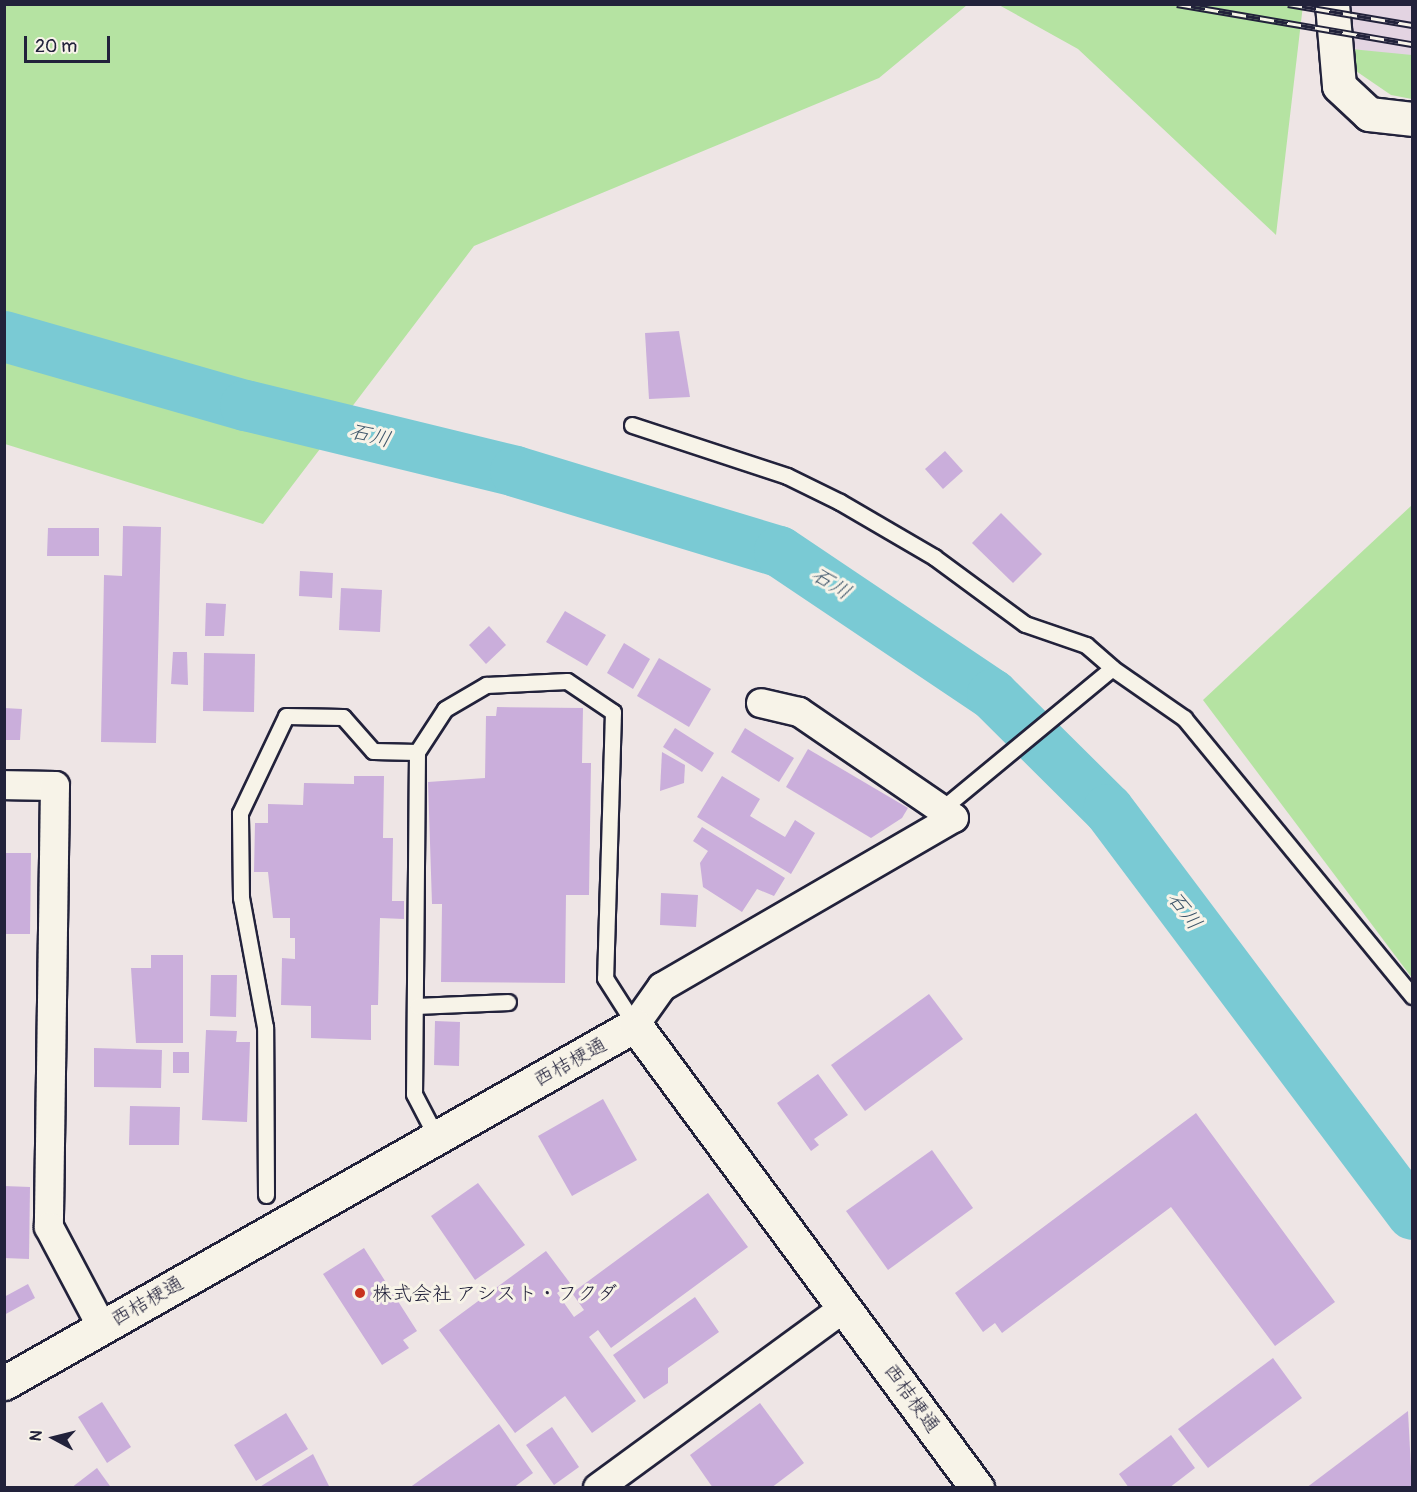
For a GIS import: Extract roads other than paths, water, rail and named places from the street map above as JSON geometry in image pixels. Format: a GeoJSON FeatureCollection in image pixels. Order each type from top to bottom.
{"type":"FeatureCollection","features":[{"type":"Feature","properties":{"kind":"street"},"geometry":{"type":"LineString","coordinates":[[1332,4],[1339,86],[1369,114],[1413,119]]}},
{"type":"Feature","properties":{"kind":"street"},"geometry":{"type":"LineString","coordinates":[[635,1025],[662,987],[954,818],[799,712],[761,703]]}},
{"type":"Feature","properties":{"kind":"street"},"geometry":{"type":"LineString","coordinates":[[4,785],[55,786],[50,1227],[102,1327]]}},
{"type":"Feature","properties":{"kind":"street","name":"西桔梗通"},"geometry":{"type":"LineString","coordinates":[[4,1383],[635,1025],[977,1488]]}},
{"type":"Feature","properties":{"kind":"street"},"geometry":{"type":"LineString","coordinates":[[598,1488],[845,1307]]}},
{"type":"Feature","properties":{"kind":"lane"},"geometry":{"type":"LineString","coordinates":[[632,425],[787,476],[840,502],[934,557],[1025,624],[1086,645],[1112,668],[1184,718],[1413,996]]}},
{"type":"Feature","properties":{"kind":"lane"},"geometry":{"type":"LineString","coordinates":[[942,808],[1112,668]]}},
{"type":"Feature","properties":{"kind":"lane"},"geometry":{"type":"LineString","coordinates":[[436,1136],[414,1094],[417,1006],[417,752],[445,709],[486,685],[567,681],[613,712],[605,978],[635,1025]]}},
{"type":"Feature","properties":{"kind":"lane"},"geometry":{"type":"LineString","coordinates":[[266,1195],[265,1027],[242,898],[240,813],[286,716],[343,717],[373,751],[417,752]]}},
{"type":"Feature","properties":{"kind":"lane"},"geometry":{"type":"LineString","coordinates":[[417,1006],[508,1002]]}},
{"type":"Feature","properties":{"kind":"waterway","name":"石川"},"geometry":{"type":"LineString","coordinates":[[4,336],[245,405],[515,471],[779,551],[992,694],[1108,809],[1412,1214]]}},
{"type":"Feature","properties":{"kind":"railway"},"geometry":{"type":"LineString","coordinates":[[1177,4],[1412,44]]}},
{"type":"Feature","properties":{"kind":"railway"},"geometry":{"type":"LineString","coordinates":[[1288,4],[1412,25]]}},
{"type":"Feature","properties":{"kind":"place","name":"株式会社 アシスト・フクダ"},"geometry":{"type":"Point","coordinates":[360,1293]}}]}
